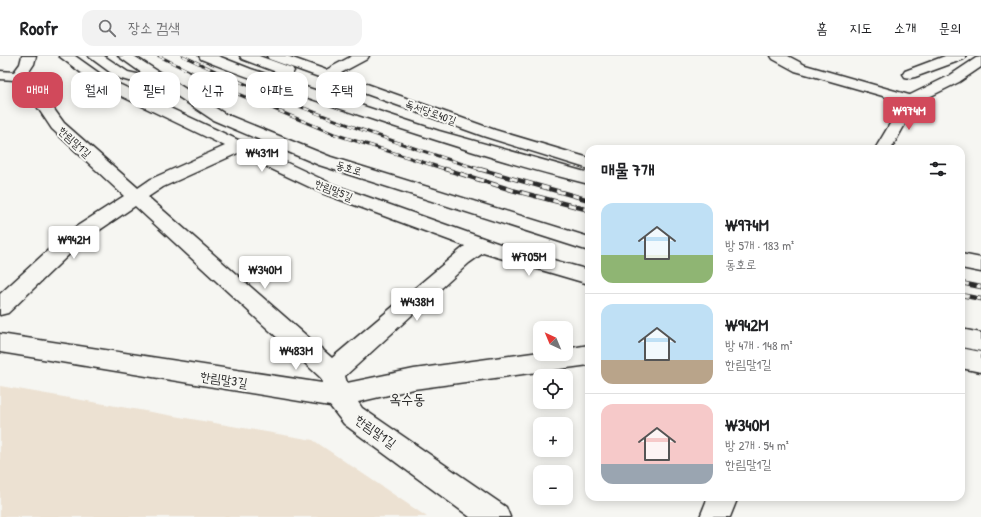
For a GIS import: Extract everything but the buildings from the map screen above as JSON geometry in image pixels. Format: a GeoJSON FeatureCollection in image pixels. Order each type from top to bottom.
{"type":"FeatureCollection","features":[{"type":"Feature","properties":{"kind":"street"},"geometry":{"type":"LineString","coordinates":[[9,75],[27,64],[29,56]]}},
{"type":"Feature","properties":{"kind":"street","name":"한림말5길"},"geometry":{"type":"LineString","coordinates":[[66,56],[100,81],[328,189],[507,254],[585,276]]}},
{"type":"Feature","properties":{"kind":"street"},"geometry":{"type":"LineString","coordinates":[[95,56],[123,75],[129,77]]}},
{"type":"Feature","properties":{"kind":"street","name":"동호로"},"geometry":{"type":"LineString","coordinates":[[125,56],[150,72]]}},
{"type":"Feature","properties":{"kind":"street"},"geometry":{"type":"LineString","coordinates":[[206,56],[246,72],[433,134],[585,178]]}},
{"type":"Feature","properties":{"kind":"street"},"geometry":{"type":"LineString","coordinates":[[247,56],[392,108],[433,134]]}},
{"type":"Feature","properties":{"kind":"street","name":"독서당로40길"},"geometry":{"type":"LineString","coordinates":[[274,56],[319,72]]}},
{"type":"Feature","properties":{"kind":"street"},"geometry":{"type":"LineString","coordinates":[[333,72],[362,56]]}},
{"type":"Feature","properties":{"kind":"street"},"geometry":{"type":"LineString","coordinates":[[778,56],[800,68],[911,100]]}},
{"type":"Feature","properties":{"kind":"street"},"geometry":{"type":"LineString","coordinates":[[911,100],[906,80],[910,74],[911,65],[916,56]]}},
{"type":"Feature","properties":{"kind":"street"},"geometry":{"type":"LineString","coordinates":[[910,74],[959,56]]}},
{"type":"Feature","properties":{"kind":"street"},"geometry":{"type":"LineString","coordinates":[[885,145],[911,100],[954,79],[981,61]]}},
{"type":"Feature","properties":{"kind":"street","name":"한림말1길"},"geometry":{"type":"LineString","coordinates":[[9,75],[35,93],[58,126],[136,197],[335,385],[353,416],[495,517]]}},
{"type":"Feature","properties":{"kind":"street"},"geometry":{"type":"LineString","coordinates":[[954,79],[977,80]]}},
{"type":"Feature","properties":{"kind":"street","name":"독서당로40길"},"geometry":{"type":"LineString","coordinates":[[366,89],[489,133],[585,163]]}},
{"type":"Feature","properties":{"kind":"street","name":"동호로"},"geometry":{"type":"LineString","coordinates":[[180,92],[219,117],[325,160],[585,243]]}},
{"type":"Feature","properties":{"kind":"street"},"geometry":{"type":"LineString","coordinates":[[0,307],[75,237],[157,183],[239,146]]}},
{"type":"Feature","properties":{"kind":"street"},"geometry":{"type":"LineString","coordinates":[[335,385],[456,264],[481,244]]}},
{"type":"Feature","properties":{"kind":"street"},"geometry":{"type":"LineString","coordinates":[[965,262],[981,265]]}},
{"type":"Feature","properties":{"kind":"street"},"geometry":{"type":"LineString","coordinates":[[965,339],[981,342]]}},
{"type":"Feature","properties":{"kind":"street","name":"한림말3길"},"geometry":{"type":"LineString","coordinates":[[0,343],[12,346],[335,385],[414,379],[585,356]]}},
{"type":"Feature","properties":{"kind":"street"},"geometry":{"type":"LineString","coordinates":[[965,359],[981,362]]}},
{"type":"Feature","properties":{"kind":"street"},"geometry":{"type":"LineString","coordinates":[[715,517],[721,501]]}},
{"type":"Feature","properties":{"kind":"shaded area"},"geometry":{"type":"Polygon","coordinates":[[[0,386],[313,440],[427,517],[0,517],[0,386]]]}},
{"type":"Feature","properties":{"kind":"railway"},"geometry":{"type":"LineString","coordinates":[[159,56],[221,87],[334,134],[448,170]]}},
{"type":"Feature","properties":{"kind":"railway"},"geometry":{"type":"LineString","coordinates":[[183,56],[293,104],[405,145],[482,170]]}},
{"type":"Feature","properties":{"kind":"railway"},"geometry":{"type":"LineString","coordinates":[[445,169],[512,190],[585,209]]}},
{"type":"Feature","properties":{"kind":"railway"},"geometry":{"type":"LineString","coordinates":[[479,169],[585,199]]}},
{"type":"Feature","properties":{"kind":"railway"},"geometry":{"type":"LineString","coordinates":[[965,284],[981,287]]}},
{"type":"Feature","properties":{"kind":"railway"},"geometry":{"type":"LineString","coordinates":[[965,296],[981,299]]}},
{"type":"Feature","properties":{"kind":"district","name":"옥수동"},"geometry":{"type":"Point","coordinates":[407,398]}}]}
